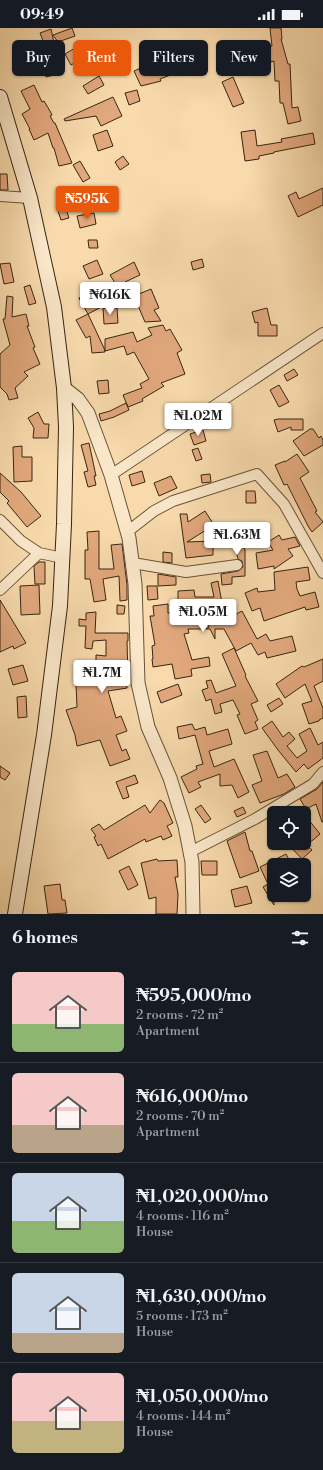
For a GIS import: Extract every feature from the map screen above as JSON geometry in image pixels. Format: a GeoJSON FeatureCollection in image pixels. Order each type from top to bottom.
{"type":"FeatureCollection","features":[{"type":"Feature","properties":{"kind":"main road"},"geometry":{"type":"LineString","coordinates":[[0,97],[30,198],[54,307],[64,388],[66,428],[63,558],[60,606],[44,735],[15,914]]}},
{"type":"Feature","properties":{"kind":"street"},"geometry":{"type":"LineString","coordinates":[[0,196],[30,198]]}},
{"type":"Feature","properties":{"kind":"street"},"geometry":{"type":"LineString","coordinates":[[111,475],[323,333]]}},
{"type":"Feature","properties":{"kind":"street"},"geometry":{"type":"LineString","coordinates":[[64,388],[78,399],[88,413],[111,475],[127,532],[135,584],[138,683],[148,727],[170,778],[185,826],[192,862],[193,914]]}},
{"type":"Feature","properties":{"kind":"street"},"geometry":{"type":"LineString","coordinates":[[127,532],[154,511],[174,501],[257,474],[284,504],[323,573]]}},
{"type":"Feature","properties":{"kind":"street"},"geometry":{"type":"LineString","coordinates":[[0,520],[21,541],[39,553],[63,558]]}},
{"type":"Feature","properties":{"kind":"street"},"geometry":{"type":"LineString","coordinates":[[0,590],[39,553]]}},
{"type":"Feature","properties":{"kind":"street"},"geometry":{"type":"LineString","coordinates":[[132,563],[186,572],[237,565]]}},
{"type":"Feature","properties":{"kind":"street"},"geometry":{"type":"LineString","coordinates":[[190,852],[255,819],[287,800],[313,784],[323,772]]}},
{"type":"Feature","properties":{"kind":"building"},"geometry":{"type":"Polygon","coordinates":[[[72,28],[75,36],[64,40],[57,40],[53,35],[72,28]]]}},
{"type":"Feature","properties":{"kind":"building"},"geometry":{"type":"Polygon","coordinates":[[[270,28],[281,28],[281,39],[288,64],[290,64],[292,108],[298,107],[301,121],[288,124],[283,103],[280,103],[279,81],[275,81],[274,61],[271,62],[272,46],[270,28]]]}},
{"type":"Feature","properties":{"kind":"building"},"geometry":{"type":"Polygon","coordinates":[[[51,29],[53,40],[43,40],[40,33],[51,29]]]}},
{"type":"Feature","properties":{"kind":"building"},"geometry":{"type":"Polygon","coordinates":[[[73,49],[73,64],[71,65],[65,54],[73,49]]]}},
{"type":"Feature","properties":{"kind":"building"},"geometry":{"type":"Polygon","coordinates":[[[139,69],[139,76],[168,76],[160,79],[161,81],[141,86],[134,71],[139,69]]]}},
{"type":"Feature","properties":{"kind":"building"},"geometry":{"type":"Polygon","coordinates":[[[99,76],[104,85],[88,94],[83,86],[99,76]]]}},
{"type":"Feature","properties":{"kind":"building"},"geometry":{"type":"Polygon","coordinates":[[[233,77],[244,103],[233,107],[222,82],[233,77]]]}},
{"type":"Feature","properties":{"kind":"building"},"geometry":{"type":"Polygon","coordinates":[[[34,85],[42,102],[44,101],[52,115],[50,116],[55,123],[72,163],[59,166],[48,133],[34,140],[22,114],[30,109],[21,91],[34,85]]]}},
{"type":"Feature","properties":{"kind":"building"},"geometry":{"type":"Polygon","coordinates":[[[137,90],[140,101],[129,105],[125,93],[137,90]]]}},
{"type":"Feature","properties":{"kind":"building"},"geometry":{"type":"Polygon","coordinates":[[[113,97],[122,116],[101,126],[96,116],[65,121],[64,119],[113,97]]]}},
{"type":"Feature","properties":{"kind":"building"},"geometry":{"type":"Polygon","coordinates":[[[107,130],[113,146],[98,151],[93,135],[107,130]]]}},
{"type":"Feature","properties":{"kind":"building"},"geometry":{"type":"Polygon","coordinates":[[[255,130],[257,146],[282,142],[281,139],[313,133],[315,144],[274,152],[259,156],[259,159],[245,161],[241,132],[255,130]]]}},
{"type":"Feature","properties":{"kind":"building"},"geometry":{"type":"Polygon","coordinates":[[[123,156],[129,164],[120,170],[115,162],[123,156]]]}},
{"type":"Feature","properties":{"kind":"building"},"geometry":{"type":"Polygon","coordinates":[[[80,161],[90,178],[83,182],[73,165],[80,161]]]}},
{"type":"Feature","properties":{"kind":"building"},"geometry":{"type":"Polygon","coordinates":[[[0,174],[7,174],[8,190],[0,190],[0,174]]]}},
{"type":"Feature","properties":{"kind":"building"},"geometry":{"type":"Polygon","coordinates":[[[323,188],[323,205],[298,217],[288,196],[296,192],[299,199],[323,188]]]}},
{"type":"Feature","properties":{"kind":"building"},"geometry":{"type":"Polygon","coordinates":[[[66,209],[69,218],[61,220],[58,211],[66,209]]]}},
{"type":"Feature","properties":{"kind":"building"},"geometry":{"type":"Polygon","coordinates":[[[94,213],[96,224],[80,228],[77,216],[94,213]]]}},
{"type":"Feature","properties":{"kind":"building"},"geometry":{"type":"Polygon","coordinates":[[[88,240],[97,240],[98,248],[89,248],[88,240]]]}},
{"type":"Feature","properties":{"kind":"building"},"geometry":{"type":"Polygon","coordinates":[[[202,259],[204,267],[193,270],[191,262],[202,259]]]}},
{"type":"Feature","properties":{"kind":"building"},"geometry":{"type":"Polygon","coordinates":[[[97,260],[103,274],[89,279],[83,266],[97,260]]]}},
{"type":"Feature","properties":{"kind":"building"},"geometry":{"type":"Polygon","coordinates":[[[134,262],[140,275],[125,282],[134,296],[151,289],[159,308],[154,310],[161,321],[145,322],[136,301],[120,307],[117,299],[124,297],[110,275],[134,262]]]}},
{"type":"Feature","properties":{"kind":"building"},"geometry":{"type":"Polygon","coordinates":[[[10,263],[14,282],[4,284],[0,264],[10,263]]]}},
{"type":"Feature","properties":{"kind":"building"},"geometry":{"type":"Polygon","coordinates":[[[30,285],[36,303],[29,305],[24,287],[30,285]]]}},
{"type":"Feature","properties":{"kind":"building"},"geometry":{"type":"Polygon","coordinates":[[[96,289],[105,305],[88,314],[79,298],[96,289]]]}},
{"type":"Feature","properties":{"kind":"building"},"geometry":{"type":"Polygon","coordinates":[[[7,296],[13,297],[12,317],[26,314],[29,326],[27,326],[35,347],[33,348],[40,364],[24,372],[28,376],[15,388],[18,398],[9,400],[7,394],[0,387],[0,354],[10,345],[3,319],[5,319],[7,296]]]}},
{"type":"Feature","properties":{"kind":"building"},"geometry":{"type":"Polygon","coordinates":[[[103,308],[117,308],[118,323],[104,324],[103,308]]]}},
{"type":"Feature","properties":{"kind":"building"},"geometry":{"type":"Polygon","coordinates":[[[267,308],[271,325],[277,325],[277,336],[258,336],[258,322],[255,323],[252,312],[267,308]]]}},
{"type":"Feature","properties":{"kind":"building"},"geometry":{"type":"Polygon","coordinates":[[[88,314],[105,352],[92,353],[90,336],[86,338],[76,320],[88,314]]]}},
{"type":"Feature","properties":{"kind":"building"},"geometry":{"type":"Polygon","coordinates":[[[163,325],[166,331],[170,329],[182,350],[177,353],[185,374],[161,383],[164,386],[142,399],[143,401],[128,407],[123,395],[142,388],[140,384],[149,379],[134,352],[127,355],[124,346],[105,351],[105,339],[133,332],[137,342],[152,335],[148,328],[163,325]]]}},
{"type":"Feature","properties":{"kind":"building"},"geometry":{"type":"Polygon","coordinates":[[[294,369],[298,375],[287,381],[284,375],[294,369]]]}},
{"type":"Feature","properties":{"kind":"building"},"geometry":{"type":"Polygon","coordinates":[[[108,380],[109,393],[99,394],[97,381],[108,380]]]}},
{"type":"Feature","properties":{"kind":"building"},"geometry":{"type":"Polygon","coordinates":[[[279,385],[289,402],[279,407],[270,390],[279,385]]]}},
{"type":"Feature","properties":{"kind":"building"},"geometry":{"type":"Polygon","coordinates":[[[126,403],[129,410],[101,421],[99,414],[110,411],[126,403]]]}},
{"type":"Feature","properties":{"kind":"building"},"geometry":{"type":"Polygon","coordinates":[[[38,412],[44,424],[49,424],[48,438],[33,438],[34,428],[28,418],[38,412]]]}},
{"type":"Feature","properties":{"kind":"building"},"geometry":{"type":"Polygon","coordinates":[[[303,419],[303,430],[291,430],[291,427],[278,432],[274,420],[303,419]]]}},
{"type":"Feature","properties":{"kind":"building"},"geometry":{"type":"Polygon","coordinates":[[[310,429],[313,429],[319,438],[321,436],[323,445],[304,456],[293,441],[310,429]]]}},
{"type":"Feature","properties":{"kind":"building"},"geometry":{"type":"Polygon","coordinates":[[[203,430],[206,441],[194,445],[190,434],[203,430]]]}},
{"type":"Feature","properties":{"kind":"building"},"geometry":{"type":"Polygon","coordinates":[[[89,443],[96,476],[94,476],[96,485],[88,487],[84,472],[88,471],[81,445],[89,443]]]}},
{"type":"Feature","properties":{"kind":"building"},"geometry":{"type":"Polygon","coordinates":[[[22,446],[22,457],[32,457],[32,481],[14,482],[13,447],[22,446]]]}},
{"type":"Feature","properties":{"kind":"building"},"geometry":{"type":"Polygon","coordinates":[[[198,448],[202,459],[196,461],[192,450],[198,448]]]}},
{"type":"Feature","properties":{"kind":"building"},"geometry":{"type":"Polygon","coordinates":[[[297,454],[309,472],[300,478],[317,511],[315,512],[323,522],[312,532],[287,484],[284,485],[275,465],[285,462],[297,454]]]}},
{"type":"Feature","properties":{"kind":"building"},"geometry":{"type":"Polygon","coordinates":[[[142,471],[145,482],[132,486],[129,475],[142,471]]]}},
{"type":"Feature","properties":{"kind":"building"},"geometry":{"type":"Polygon","coordinates":[[[0,473],[21,492],[41,516],[27,527],[7,503],[9,501],[0,492],[0,473]]]}},
{"type":"Feature","properties":{"kind":"building"},"geometry":{"type":"Polygon","coordinates":[[[210,474],[211,482],[202,483],[201,475],[210,474]]]}},
{"type":"Feature","properties":{"kind":"building"},"geometry":{"type":"Polygon","coordinates":[[[171,476],[177,488],[159,496],[154,483],[171,476]]]}},
{"type":"Feature","properties":{"kind":"building"},"geometry":{"type":"Polygon","coordinates":[[[246,491],[255,491],[256,503],[246,503],[246,491]]]}},
{"type":"Feature","properties":{"kind":"building"},"geometry":{"type":"Polygon","coordinates":[[[205,511],[214,525],[187,542],[213,541],[213,555],[186,558],[180,514],[187,514],[188,522],[205,511]]]}},
{"type":"Feature","properties":{"kind":"building"},"geometry":{"type":"Polygon","coordinates":[[[244,527],[244,540],[242,541],[245,550],[245,576],[232,577],[232,584],[222,585],[221,574],[238,571],[243,567],[242,561],[238,559],[231,530],[244,527]]]}},
{"type":"Feature","properties":{"kind":"building"},"geometry":{"type":"Polygon","coordinates":[[[99,531],[99,569],[114,569],[111,545],[122,544],[127,585],[127,600],[120,601],[119,576],[103,579],[106,600],[94,602],[90,579],[85,579],[85,550],[88,550],[87,532],[99,531]]]}},
{"type":"Feature","properties":{"kind":"building"},"geometry":{"type":"Polygon","coordinates":[[[279,535],[282,540],[295,537],[300,546],[288,549],[293,556],[274,569],[274,566],[258,569],[256,553],[273,550],[268,542],[279,535]]]}},
{"type":"Feature","properties":{"kind":"building"},"geometry":{"type":"Polygon","coordinates":[[[163,552],[172,553],[172,563],[163,562],[163,552]]]}},
{"type":"Feature","properties":{"kind":"building"},"geometry":{"type":"Polygon","coordinates":[[[39,562],[45,562],[45,584],[35,584],[34,566],[39,562]]]}},
{"type":"Feature","properties":{"kind":"building"},"geometry":{"type":"Polygon","coordinates":[[[308,567],[310,580],[296,582],[297,589],[300,596],[315,592],[319,607],[306,610],[305,607],[264,621],[260,608],[252,611],[245,593],[257,588],[258,592],[275,590],[274,572],[308,567]]]}},
{"type":"Feature","properties":{"kind":"building"},"geometry":{"type":"Polygon","coordinates":[[[158,574],[176,577],[176,585],[158,586],[158,574]]]}},
{"type":"Feature","properties":{"kind":"building"},"geometry":{"type":"Polygon","coordinates":[[[218,581],[222,603],[214,605],[215,625],[242,611],[257,639],[266,634],[270,641],[292,636],[296,651],[267,658],[265,652],[258,655],[251,643],[236,651],[224,629],[215,629],[215,639],[210,629],[206,629],[209,627],[202,612],[200,612],[203,629],[188,629],[189,633],[184,634],[192,660],[209,657],[210,666],[191,669],[192,676],[175,679],[172,664],[153,667],[152,646],[155,645],[150,616],[154,616],[153,606],[168,604],[168,613],[182,611],[178,599],[178,591],[194,590],[195,597],[214,597],[211,583],[218,581]]]}},
{"type":"Feature","properties":{"kind":"building"},"geometry":{"type":"Polygon","coordinates":[[[39,585],[40,614],[21,615],[20,586],[39,585]]]}},
{"type":"Feature","properties":{"kind":"building"},"geometry":{"type":"Polygon","coordinates":[[[147,586],[157,586],[158,599],[148,600],[147,586]]]}},
{"type":"Feature","properties":{"kind":"building"},"geometry":{"type":"Polygon","coordinates":[[[0,600],[26,643],[14,649],[13,646],[0,652],[0,600]]]}},
{"type":"Feature","properties":{"kind":"building"},"geometry":{"type":"Polygon","coordinates":[[[117,605],[125,606],[124,614],[117,614],[117,605]]]}},
{"type":"Feature","properties":{"kind":"building"},"geometry":{"type":"Polygon","coordinates":[[[96,612],[95,633],[128,633],[127,688],[108,691],[116,718],[121,716],[127,731],[116,735],[122,751],[126,749],[130,759],[110,766],[100,740],[77,746],[75,735],[66,710],[77,707],[76,684],[91,683],[90,671],[96,671],[96,655],[106,656],[106,640],[93,641],[92,649],[85,648],[86,626],[79,626],[79,619],[86,620],[86,613],[96,612]],[[106,668],[106,683],[120,682],[119,668],[106,668]]]}},
{"type":"Feature","properties":{"kind":"building"},"geometry":{"type":"Polygon","coordinates":[[[234,648],[246,675],[245,676],[258,701],[251,704],[258,720],[255,722],[258,729],[245,734],[237,715],[240,714],[233,700],[220,704],[222,712],[215,714],[211,699],[206,701],[202,690],[208,688],[206,681],[211,680],[216,693],[236,686],[222,654],[234,648]]]}},
{"type":"Feature","properties":{"kind":"building"},"geometry":{"type":"Polygon","coordinates":[[[323,659],[323,681],[314,686],[323,708],[323,718],[309,724],[302,704],[312,701],[305,684],[285,698],[276,684],[302,666],[304,667],[323,659]]]}},
{"type":"Feature","properties":{"kind":"building"},"geometry":{"type":"Polygon","coordinates":[[[23,665],[28,681],[13,685],[8,669],[23,665]]]}},
{"type":"Feature","properties":{"kind":"building"},"geometry":{"type":"Polygon","coordinates":[[[178,684],[182,695],[161,703],[157,692],[178,684]]]}},
{"type":"Feature","properties":{"kind":"building"},"geometry":{"type":"Polygon","coordinates":[[[26,696],[27,717],[18,718],[17,697],[26,696]]]}},
{"type":"Feature","properties":{"kind":"building"},"geometry":{"type":"Polygon","coordinates":[[[279,698],[283,704],[271,712],[267,705],[279,698]]]}},
{"type":"Feature","properties":{"kind":"building"},"geometry":{"type":"Polygon","coordinates":[[[272,721],[283,737],[289,732],[295,739],[287,746],[297,758],[307,751],[299,734],[310,728],[318,745],[323,742],[323,758],[308,769],[304,764],[296,772],[262,728],[272,721]]]}},
{"type":"Feature","properties":{"kind":"building"},"geometry":{"type":"Polygon","coordinates":[[[192,724],[195,730],[205,727],[207,735],[228,729],[232,744],[209,751],[214,767],[234,759],[249,792],[238,798],[232,785],[220,786],[220,774],[198,782],[201,787],[189,793],[181,777],[197,769],[196,766],[203,764],[195,735],[179,739],[177,727],[192,724]]]}},
{"type":"Feature","properties":{"kind":"building"},"geometry":{"type":"Polygon","coordinates":[[[267,751],[278,778],[287,774],[295,787],[284,794],[260,803],[252,785],[262,781],[253,755],[267,751]]]}},
{"type":"Feature","properties":{"kind":"building"},"geometry":{"type":"Polygon","coordinates":[[[0,766],[10,773],[5,780],[0,777],[0,766]]]}},
{"type":"Feature","properties":{"kind":"building"},"geometry":{"type":"Polygon","coordinates":[[[135,775],[138,783],[126,787],[129,797],[123,799],[116,782],[135,775]]]}},
{"type":"Feature","properties":{"kind":"building"},"geometry":{"type":"Polygon","coordinates":[[[323,782],[323,822],[316,804],[311,806],[304,806],[300,799],[317,789],[323,782]]]}},
{"type":"Feature","properties":{"kind":"building"},"geometry":{"type":"Polygon","coordinates":[[[160,800],[164,803],[173,823],[167,826],[172,836],[163,840],[161,836],[146,842],[145,839],[108,859],[101,844],[98,846],[94,837],[96,836],[91,829],[99,824],[104,830],[145,805],[150,813],[160,800]]]}},
{"type":"Feature","properties":{"kind":"building"},"geometry":{"type":"Polygon","coordinates":[[[201,805],[211,819],[205,823],[195,809],[201,805]]]}},
{"type":"Feature","properties":{"kind":"building"},"geometry":{"type":"Polygon","coordinates":[[[243,807],[246,813],[237,817],[234,811],[243,807]]]}},
{"type":"Feature","properties":{"kind":"building"},"geometry":{"type":"Polygon","coordinates":[[[311,823],[320,834],[311,842],[311,823]]]}},
{"type":"Feature","properties":{"kind":"building"},"geometry":{"type":"Polygon","coordinates":[[[245,832],[250,851],[252,851],[259,871],[240,878],[227,841],[245,832]]]}},
{"type":"Feature","properties":{"kind":"building"},"geometry":{"type":"Polygon","coordinates":[[[294,850],[312,850],[303,858],[301,858],[294,850]]]}},
{"type":"Feature","properties":{"kind":"building"},"geometry":{"type":"Polygon","coordinates":[[[286,854],[288,858],[278,858],[286,854]]]}},
{"type":"Feature","properties":{"kind":"building"},"geometry":{"type":"Polygon","coordinates":[[[157,859],[158,861],[177,860],[178,877],[175,877],[178,894],[177,914],[156,914],[156,897],[149,899],[141,863],[157,859]]]}},
{"type":"Feature","properties":{"kind":"building"},"geometry":{"type":"Polygon","coordinates":[[[201,861],[217,861],[217,875],[202,875],[201,861]]]}},
{"type":"Feature","properties":{"kind":"building"},"geometry":{"type":"Polygon","coordinates":[[[267,864],[267,882],[260,867],[267,864]]]}},
{"type":"Feature","properties":{"kind":"building"},"geometry":{"type":"Polygon","coordinates":[[[129,866],[138,885],[128,890],[119,871],[129,866]]]}},
{"type":"Feature","properties":{"kind":"building"},"geometry":{"type":"Polygon","coordinates":[[[60,884],[62,900],[65,900],[67,913],[48,914],[44,886],[60,884]]]}},
{"type":"Feature","properties":{"kind":"building"},"geometry":{"type":"Polygon","coordinates":[[[267,885],[267,894],[263,887],[267,885]]]}},
{"type":"Feature","properties":{"kind":"building"},"geometry":{"type":"Polygon","coordinates":[[[247,886],[252,903],[235,907],[231,890],[247,886]]]}}]}
